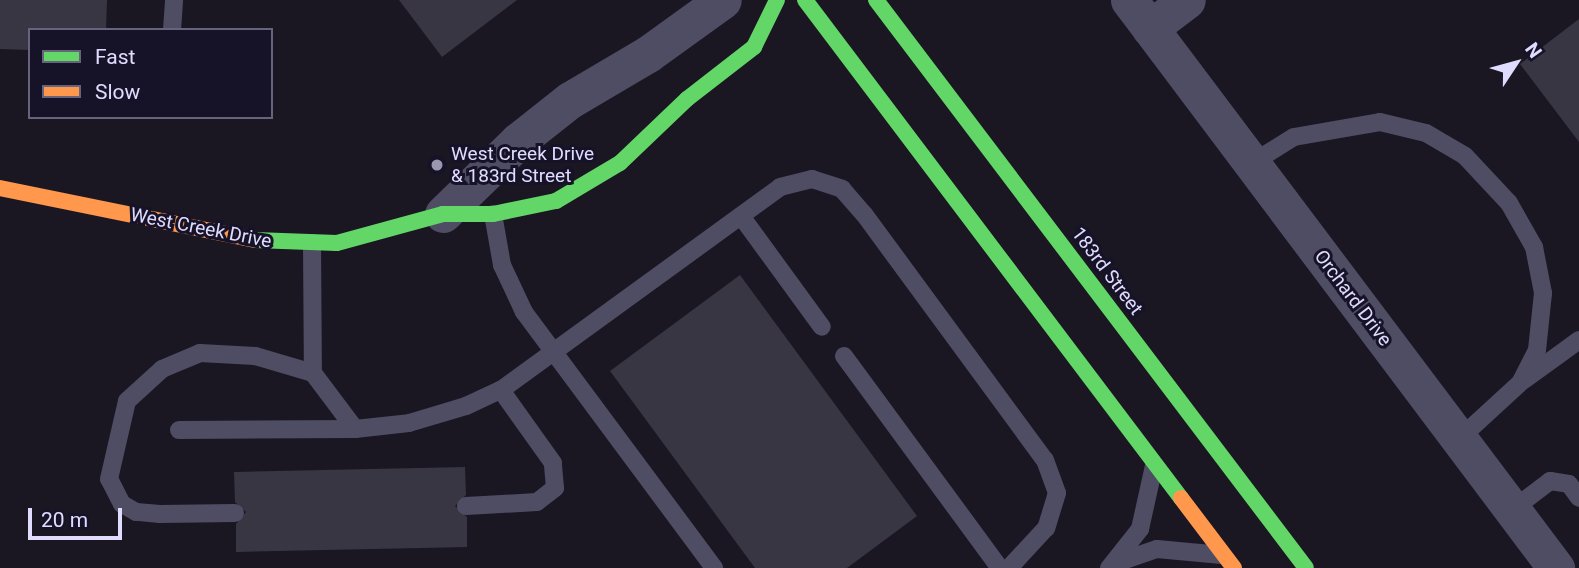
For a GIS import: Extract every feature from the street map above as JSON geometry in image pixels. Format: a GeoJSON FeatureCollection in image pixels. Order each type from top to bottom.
{"type":"FeatureCollection","features":[{"type":"Feature","properties":{"kind":"street","name":"West Creek Drive"},"geometry":{"type":"LineString","coordinates":[[443,214],[518,141],[570,100],[649,54],[723,0]]}},
{"type":"Feature","properties":{"kind":"street","name":"West Creek Drive"},"geometry":{"type":"LineString","coordinates":[[0,188],[268,243],[337,243],[443,214],[493,214],[556,201],[620,163],[687,99],[754,47],[777,0]]}},
{"type":"Feature","properties":{"kind":"street"},"geometry":{"type":"LineString","coordinates":[[804,0],[1229,561]]}},
{"type":"Feature","properties":{"kind":"street","name":"183rd Street"},"geometry":{"type":"LineString","coordinates":[[876,0],[1306,568]]}},
{"type":"Feature","properties":{"kind":"street"},"geometry":{"type":"LineString","coordinates":[[1140,14],[1187,0]]}},
{"type":"Feature","properties":{"kind":"street","name":"Orchard Drive"},"geometry":{"type":"LineString","coordinates":[[1140,14],[1556,568]]}},
{"type":"Feature","properties":{"kind":"lane"},"geometry":{"type":"LineString","coordinates":[[172,28],[174,0]]}},
{"type":"Feature","properties":{"kind":"lane"},"geometry":{"type":"LineString","coordinates":[[1251,163],[1294,137],[1380,122],[1426,133],[1465,156],[1509,203],[1534,247],[1543,293],[1537,350],[1521,382]]}},
{"type":"Feature","properties":{"kind":"lane"},"geometry":{"type":"LineString","coordinates":[[179,430],[355,429],[409,423],[501,390],[780,187],[812,179],[842,189],[864,214],[1045,460],[1057,494],[1046,528],[1009,568]]}},
{"type":"Feature","properties":{"kind":"lane"},"geometry":{"type":"LineString","coordinates":[[493,214],[502,265],[524,312],[714,568]]}},
{"type":"Feature","properties":{"kind":"lane"},"geometry":{"type":"LineString","coordinates":[[741,216],[822,327]]}},
{"type":"Feature","properties":{"kind":"lane"},"geometry":{"type":"LineString","coordinates":[[312,243],[313,373],[355,429]]}},
{"type":"Feature","properties":{"kind":"lane"},"geometry":{"type":"LineString","coordinates":[[1459,439],[1521,382],[1579,340]]}},
{"type":"Feature","properties":{"kind":"lane"},"geometry":{"type":"LineString","coordinates":[[235,513],[160,514],[136,512],[122,504],[109,479],[127,401],[162,369],[200,353],[255,356],[313,373]]}},
{"type":"Feature","properties":{"kind":"lane"},"geometry":{"type":"LineString","coordinates":[[844,356],[1000,568]]}},
{"type":"Feature","properties":{"kind":"lane"},"geometry":{"type":"LineString","coordinates":[[466,506],[537,502],[555,488],[553,463],[501,390]]}},
{"type":"Feature","properties":{"kind":"lane"},"geometry":{"type":"LineString","coordinates":[[1112,565],[1140,529],[1154,463]]}},
{"type":"Feature","properties":{"kind":"lane"},"geometry":{"type":"LineString","coordinates":[[1512,510],[1550,481],[1576,485]]}},
{"type":"Feature","properties":{"kind":"lane"},"geometry":{"type":"LineString","coordinates":[[1112,565],[1157,550],[1229,561]]}},
{"type":"Feature","properties":{"kind":"building"},"geometry":{"type":"Polygon","coordinates":[[[0,0],[107,0],[106,28],[28,28],[28,50],[0,49],[0,0]]]}},
{"type":"Feature","properties":{"kind":"building"},"geometry":{"type":"Polygon","coordinates":[[[399,0],[517,0],[442,57],[399,0]]]}},
{"type":"Feature","properties":{"kind":"building"},"geometry":{"type":"Polygon","coordinates":[[[1579,19],[1579,142],[1520,64],[1579,19]]]}},
{"type":"Feature","properties":{"kind":"building"},"geometry":{"type":"Polygon","coordinates":[[[740,275],[917,516],[847,568],[755,568],[610,371],[740,275]]]}},
{"type":"Feature","properties":{"kind":"building"},"geometry":{"type":"Polygon","coordinates":[[[465,467],[466,495],[455,506],[467,517],[467,547],[236,552],[236,524],[246,512],[235,502],[234,472],[465,467]]]}},
{"type":"Feature","properties":{"kind":"traffic: fast"},"geometry":{"type":"LineString","coordinates":[[255,240],[337,243],[443,214],[493,214],[556,201],[620,163],[687,99],[754,47],[777,0]]}},
{"type":"Feature","properties":{"kind":"traffic: fast"},"geometry":{"type":"LineString","coordinates":[[805,0],[1181,498]]}},
{"type":"Feature","properties":{"kind":"traffic: fast"},"geometry":{"type":"LineString","coordinates":[[876,0],[1306,568]]}},
{"type":"Feature","properties":{"kind":"traffic: slow"},"geometry":{"type":"LineString","coordinates":[[0,188],[255,240]]}},
{"type":"Feature","properties":{"kind":"traffic: slow"},"geometry":{"type":"LineString","coordinates":[[1181,498],[1234,568]]}},
{"type":"Feature","properties":{"kind":"place","name":"West Creek Drive & 183rd Street"},"geometry":{"type":"Point","coordinates":[437,165]}}]}
